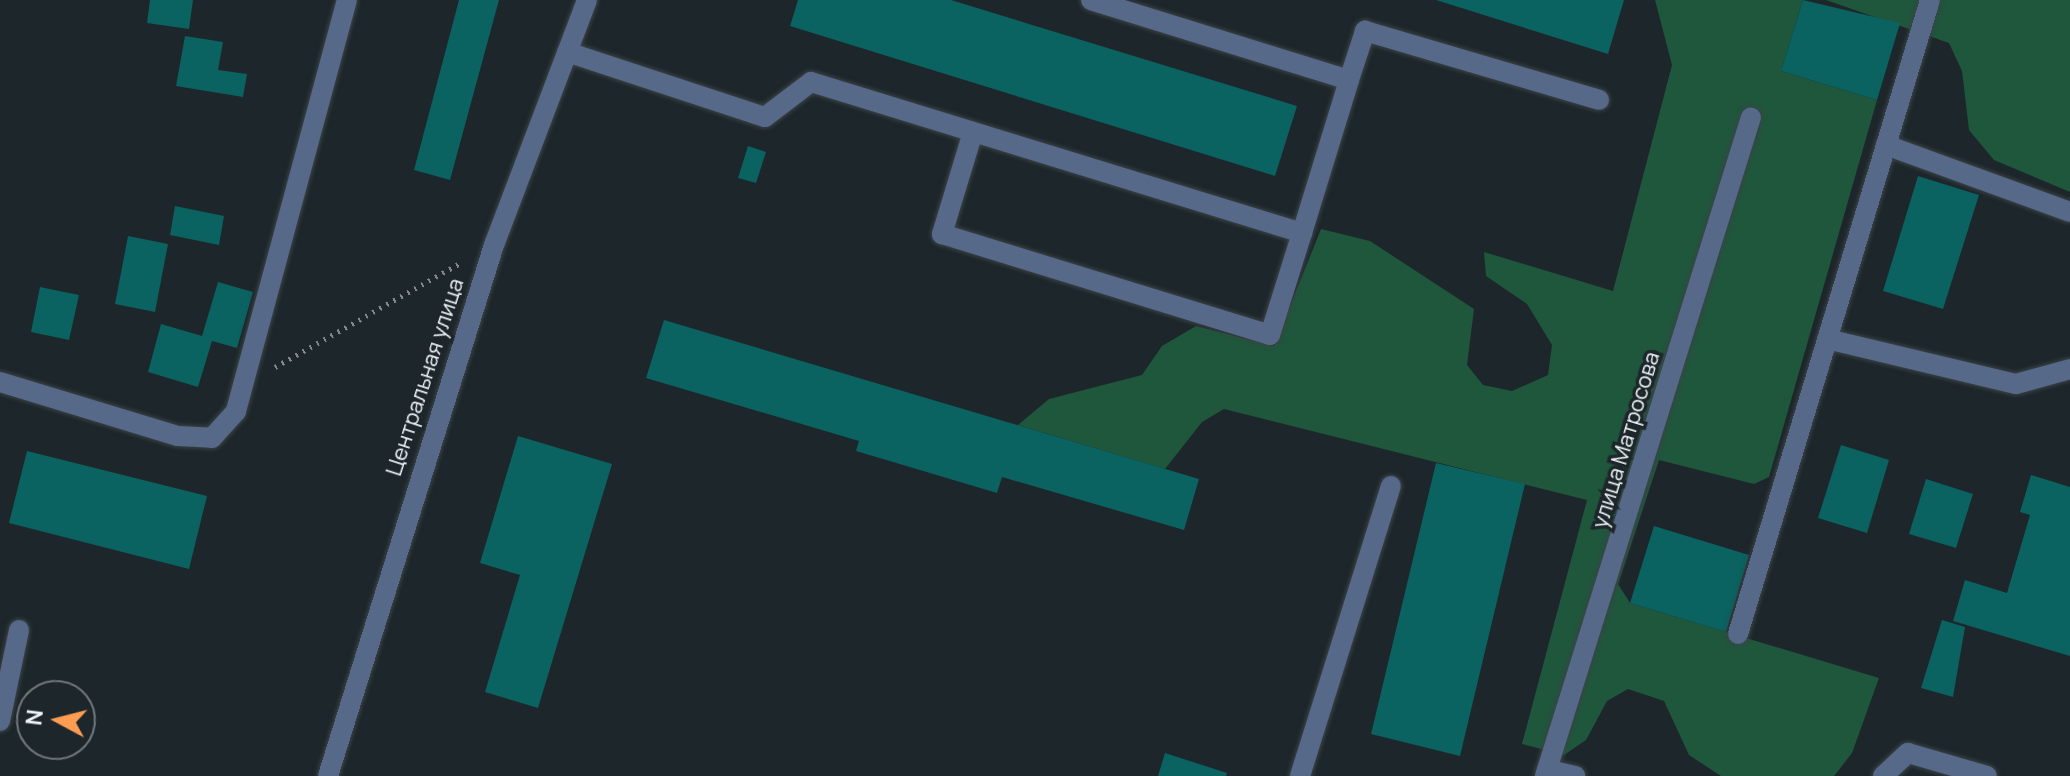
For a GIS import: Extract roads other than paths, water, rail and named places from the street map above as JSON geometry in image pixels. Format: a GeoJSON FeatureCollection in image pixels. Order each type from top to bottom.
{"type":"FeatureCollection","features":[{"type":"Feature","properties":{"kind":"street"},"geometry":{"type":"LineString","coordinates":[[0,382],[178,436],[212,438],[236,411],[347,0]]}},
{"type":"Feature","properties":{"kind":"street","name":"Центральная улица"},"geometry":{"type":"LineString","coordinates":[[329,776],[494,245],[587,0]]}},
{"type":"Feature","properties":{"kind":"street"},"geometry":{"type":"LineString","coordinates":[[1091,0],[1349,80]]}},
{"type":"Feature","properties":{"kind":"street"},"geometry":{"type":"LineString","coordinates":[[1738,634],[1930,0]]}},
{"type":"Feature","properties":{"kind":"street"},"geometry":{"type":"LineString","coordinates":[[973,132],[942,234],[1270,335],[1365,31],[1599,100]]}},
{"type":"Feature","properties":{"kind":"street"},"geometry":{"type":"LineString","coordinates":[[567,52],[765,117],[811,82],[1302,233]]}},
{"type":"Feature","properties":{"kind":"street","name":"улица Матросова"},"geometry":{"type":"LineString","coordinates":[[1547,773],[1751,117]]}},
{"type":"Feature","properties":{"kind":"street"},"geometry":{"type":"LineString","coordinates":[[1886,145],[2070,212]]}},
{"type":"Feature","properties":{"kind":"street"},"geometry":{"type":"LineString","coordinates":[[1827,339],[2016,384],[2070,369]]}},
{"type":"Feature","properties":{"kind":"street"},"geometry":{"type":"LineString","coordinates":[[1300,776],[1391,486]]}},
{"type":"Feature","properties":{"kind":"street"},"geometry":{"type":"LineString","coordinates":[[0,721],[19,630]]}},
{"type":"Feature","properties":{"kind":"street"},"geometry":{"type":"LineString","coordinates":[[1883,776],[1908,753],[1987,776]]}},
{"type":"Feature","properties":{"kind":"street"},"geometry":{"type":"LineString","coordinates":[[1547,773],[1575,776]]}}]}
